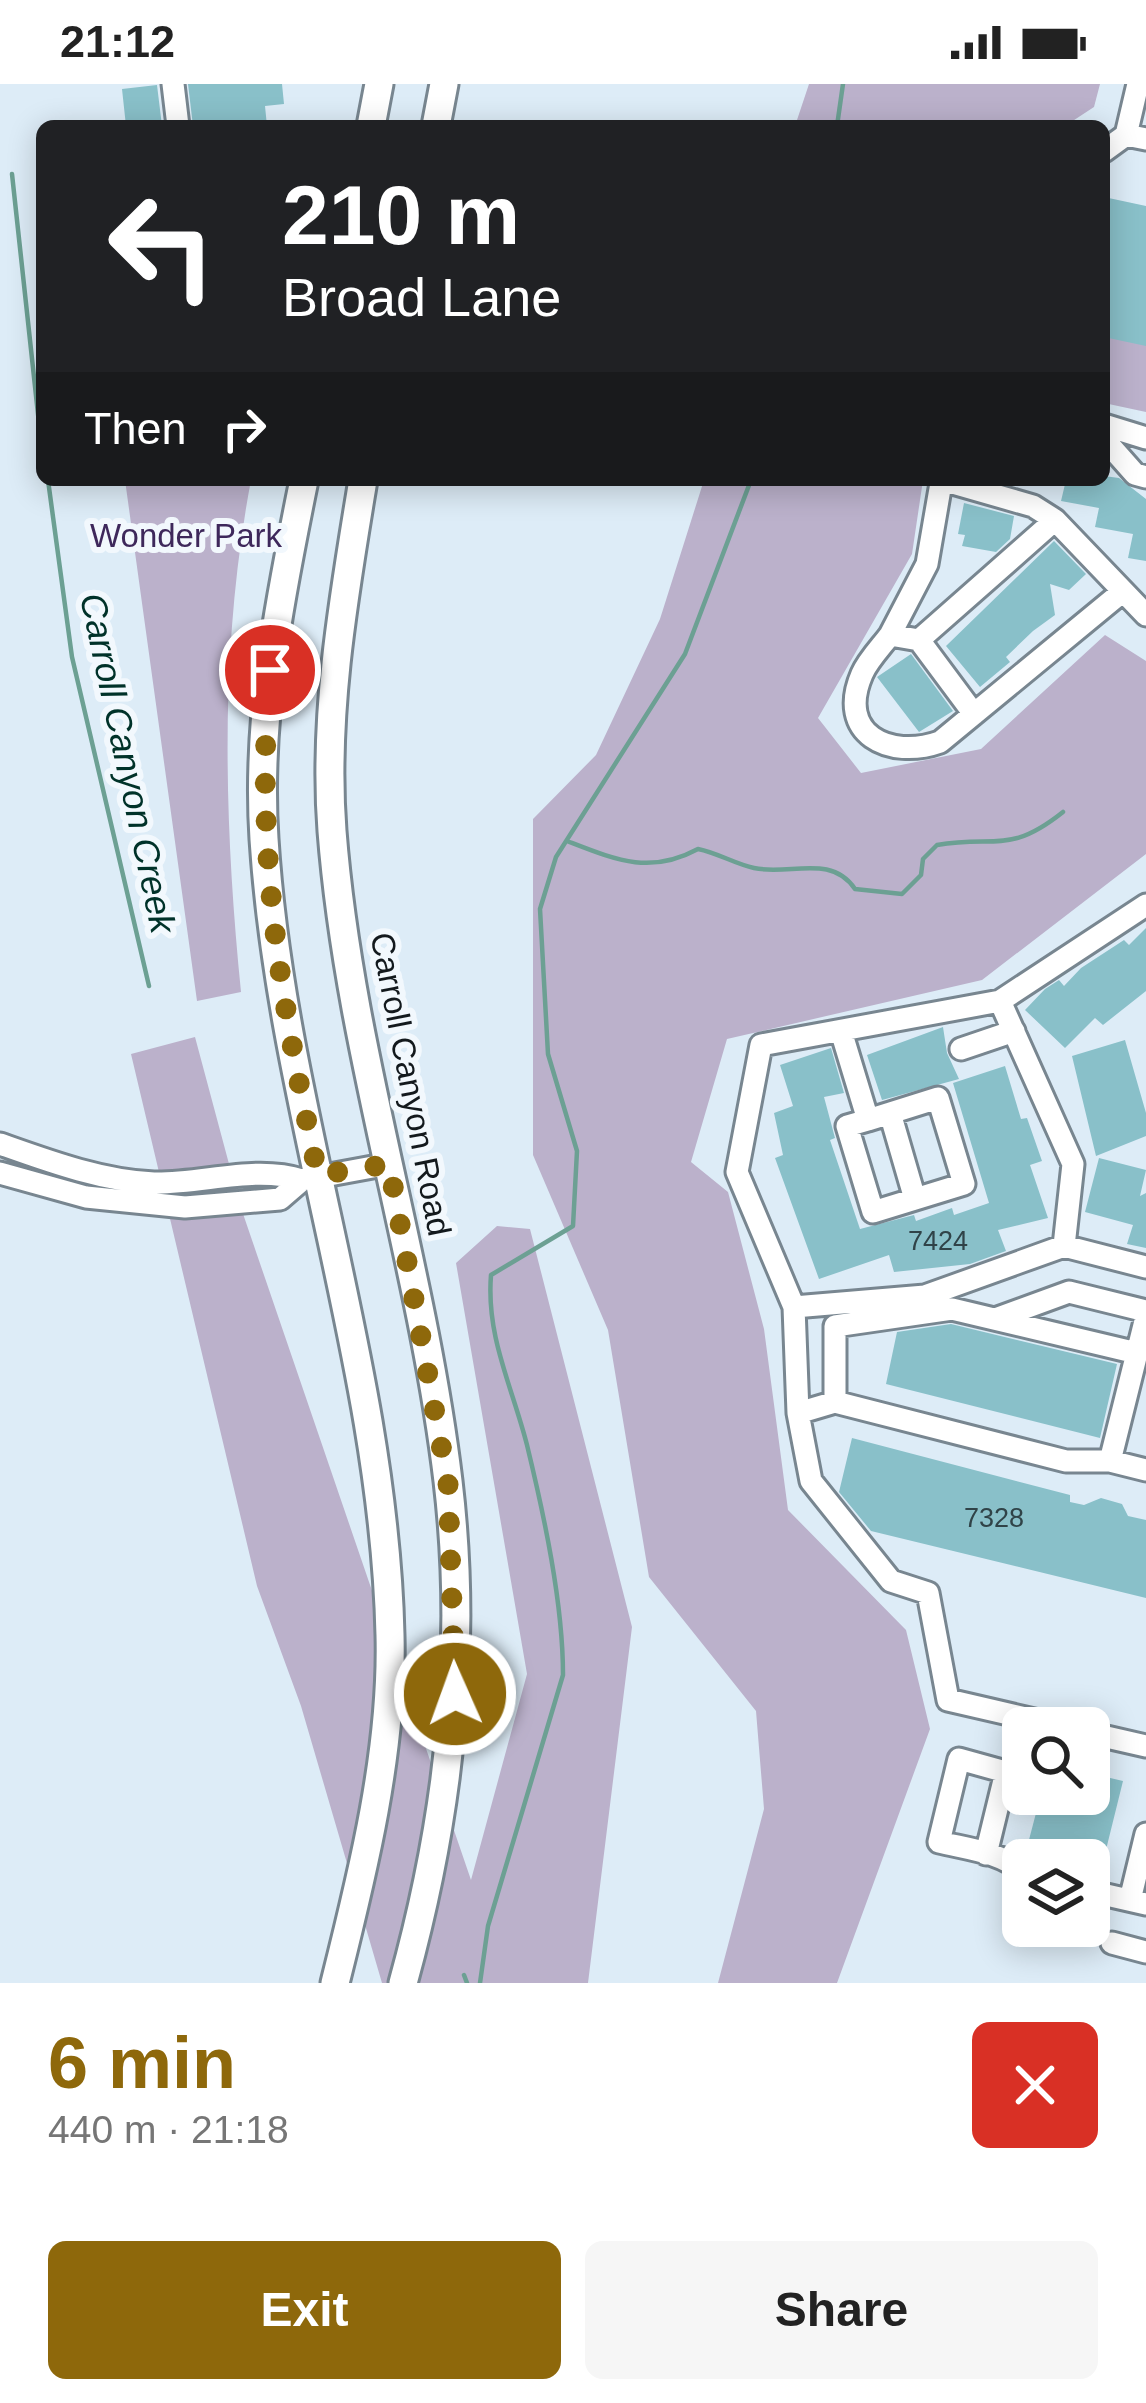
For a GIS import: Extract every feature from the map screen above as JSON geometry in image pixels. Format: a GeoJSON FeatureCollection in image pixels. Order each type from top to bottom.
{"type":"FeatureCollection","features":[{"type":"Feature","properties":{"kind":"main road"},"geometry":{"type":"LineString","coordinates":[[372,120],[379,84]]}},
{"type":"Feature","properties":{"kind":"main road"},"geometry":{"type":"LineString","coordinates":[[437,120],[444,84]]}},
{"type":"Feature","properties":{"kind":"main road"},"geometry":{"type":"LineString","coordinates":[[303,486],[274,633],[264,838],[281,1006],[310,1178],[361,1387],[390,1636],[378,1777],[335,1983]]}},
{"type":"Feature","properties":{"kind":"main road","name":"Carroll Canyon Road"},"geometry":{"type":"LineString","coordinates":[[362,486],[338,636],[332,829],[353,989],[448,1483],[455,1694],[428,1893],[403,1983]]}},
{"type":"Feature","properties":{"kind":"main road"},"geometry":{"type":"LineString","coordinates":[[323,1983],[346,1940]]}},
{"type":"Feature","properties":{"kind":"street"},"geometry":{"type":"LineString","coordinates":[[173,84],[177,120]]}},
{"type":"Feature","properties":{"kind":"street"},"geometry":{"type":"LineString","coordinates":[[1136,137],[1138,84]]}},
{"type":"Feature","properties":{"kind":"street"},"geometry":{"type":"LineString","coordinates":[[1110,427],[1146,438]]}},
{"type":"Feature","properties":{"kind":"street"},"geometry":{"type":"LineString","coordinates":[[1110,446],[1135,474],[1146,477]]}},
{"type":"Feature","properties":{"kind":"street"},"geometry":{"type":"LineString","coordinates":[[941,486],[927,564],[890,635],[862,672],[854,703],[856,723],[869,738],[887,748],[914,751],[940,742],[1121,592]]}},
{"type":"Feature","properties":{"kind":"street"},"geometry":{"type":"LineString","coordinates":[[957,486],[1033,506],[1055,520],[1146,615]]}},
{"type":"Feature","properties":{"kind":"street"},"geometry":{"type":"LineString","coordinates":[[919,640],[1055,520]]}},
{"type":"Feature","properties":{"kind":"street"},"geometry":{"type":"LineString","coordinates":[[890,635],[919,640],[974,714]]}},
{"type":"Feature","properties":{"kind":"street"},"geometry":{"type":"LineString","coordinates":[[1002,1712],[948,1700],[928,1593],[891,1580],[811,1481],[798,1413],[794,1307],[737,1172],[760,1046],[1000,1001],[1146,905]]}},
{"type":"Feature","properties":{"kind":"street"},"geometry":{"type":"LineString","coordinates":[[1000,1001],[1073,1165],[1064,1246]]}},
{"type":"Feature","properties":{"kind":"street"},"geometry":{"type":"LineString","coordinates":[[841,1030],[915,1199]]}},
{"type":"Feature","properties":{"kind":"street"},"geometry":{"type":"LineString","coordinates":[[961,1049],[1014,1031]]}},
{"type":"Feature","properties":{"kind":"street"},"geometry":{"type":"LineString","coordinates":[[938,1098],[964,1184],[874,1212],[847,1126],[879,1116],[938,1098]]}},
{"type":"Feature","properties":{"kind":"street"},"geometry":{"type":"LineString","coordinates":[[0,1144],[56,1164],[148,1183],[194,1183],[276,1172],[310,1178],[389,1164]]}},
{"type":"Feature","properties":{"kind":"street"},"geometry":{"type":"LineString","coordinates":[[0,1173],[86,1197],[154,1208],[280,1199],[310,1178]]}},
{"type":"Feature","properties":{"kind":"street"},"geometry":{"type":"LineString","coordinates":[[794,1307],[925,1295],[1064,1246],[1146,1268]]}},
{"type":"Feature","properties":{"kind":"street"},"geometry":{"type":"LineString","coordinates":[[995,1319],[1069,1292],[1146,1314],[1110,1461]]}},
{"type":"Feature","properties":{"kind":"street"},"geometry":{"type":"LineString","coordinates":[[835,1402],[835,1326],[952,1309],[1137,1353]]}},
{"type":"Feature","properties":{"kind":"street"},"geometry":{"type":"LineString","coordinates":[[798,1413],[835,1402],[1066,1461],[1110,1461],[1146,1470]]}},
{"type":"Feature","properties":{"kind":"street"},"geometry":{"type":"LineString","coordinates":[[1110,1738],[1146,1746]]}},
{"type":"Feature","properties":{"kind":"street"},"geometry":{"type":"LineString","coordinates":[[986,1854],[1006,1772],[959,1759],[939,1842],[986,1854],[1002,1857]]}},
{"type":"Feature","properties":{"kind":"street"},"geometry":{"type":"LineString","coordinates":[[1138,1902],[1146,1834]]}},
{"type":"Feature","properties":{"kind":"street"},"geometry":{"type":"LineString","coordinates":[[1112,1943],[1146,1952]]}},
{"type":"Feature","properties":{"kind":"green space"},"geometry":{"type":"Polygon","coordinates":[[[809,84],[1100,84],[1094,107],[1074,120],[797,120],[809,84]]]}},
{"type":"Feature","properties":{"kind":"green space"},"geometry":{"type":"Polygon","coordinates":[[[1110,330],[1146,340],[1146,412],[1110,404],[1110,330]]]}},
{"type":"Feature","properties":{"kind":"green space","name":"Wonder Park"},"geometry":{"type":"Polygon","coordinates":[[[126,486],[250,486],[229,671],[228,799],[241,992],[197,1001],[126,486]]]}},
{"type":"Feature","properties":{"kind":"green space"},"geometry":{"type":"Polygon","coordinates":[[[702,486],[922,486],[912,554],[818,718],[861,773],[981,749],[1105,635],[1146,661],[1146,854],[982,980],[727,1039],[691,1162],[728,1192],[764,1329],[788,1510],[906,1630],[930,1729],[837,1983],[718,1983],[764,1809],[756,1711],[649,1577],[608,1330],[533,1155],[533,819],[596,755],[660,619],[702,486]]]}},
{"type":"Feature","properties":{"kind":"green space"},"geometry":{"type":"Polygon","coordinates":[[[195,1037],[240,1205],[471,1880],[527,1674],[456,1263],[497,1226],[530,1229],[632,1627],[588,1983],[382,1983],[301,1706],[257,1586],[131,1054],[195,1037]]]}},
{"type":"Feature","properties":{"kind":"building"},"geometry":{"type":"Polygon","coordinates":[[[188,84],[282,84],[284,104],[265,106],[266,120],[192,120],[188,84]]]}},
{"type":"Feature","properties":{"kind":"building"},"geometry":{"type":"Polygon","coordinates":[[[157,85],[161,120],[125,120],[122,89],[157,85]]]}},
{"type":"Feature","properties":{"kind":"building"},"geometry":{"type":"Polygon","coordinates":[[[1110,198],[1146,206],[1146,346],[1110,338],[1110,198]]]}},
{"type":"Feature","properties":{"kind":"building"},"geometry":{"type":"Polygon","coordinates":[[[1110,477],[1119,478],[1146,499],[1146,561],[1128,558],[1133,534],[1095,527],[1099,508],[1061,501],[1065,486],[1110,486],[1110,477]]]}},
{"type":"Feature","properties":{"kind":"building"},"geometry":{"type":"Polygon","coordinates":[[[964,503],[1014,516],[1010,539],[996,552],[962,546],[965,535],[958,534],[964,503]]]}},
{"type":"Feature","properties":{"kind":"building"},"geometry":{"type":"Polygon","coordinates":[[[1054,541],[1086,574],[1069,590],[1050,584],[1055,615],[1033,631],[1006,657],[1010,662],[980,687],[946,646],[1054,541]]]}},
{"type":"Feature","properties":{"kind":"building"},"geometry":{"type":"Polygon","coordinates":[[[911,654],[953,711],[919,732],[877,677],[911,654]]]}},
{"type":"Feature","properties":{"kind":"building"},"geometry":{"type":"Polygon","coordinates":[[[1146,928],[1146,991],[1103,1025],[1095,1018],[1065,1048],[1025,1010],[1045,989],[1059,980],[1064,986],[1081,968],[1124,940],[1129,945],[1146,928]]]}},
{"type":"Feature","properties":{"kind":"building"},"geometry":{"type":"Polygon","coordinates":[[[943,1027],[947,1053],[959,1079],[882,1100],[867,1055],[943,1027]]]}},
{"type":"Feature","properties":{"kind":"building"},"geometry":{"type":"Polygon","coordinates":[[[1125,1040],[1146,1113],[1146,1136],[1096,1156],[1072,1056],[1125,1040]]]}},
{"type":"Feature","properties":{"kind":"building"},"geometry":{"type":"Polygon","coordinates":[[[831,1048],[844,1093],[824,1097],[835,1138],[830,1140],[860,1229],[914,1215],[916,1221],[952,1208],[954,1215],[989,1203],[953,1083],[1005,1066],[1021,1119],[1027,1118],[1042,1161],[1030,1165],[1048,1218],[998,1230],[1006,1251],[970,1264],[894,1272],[889,1255],[819,1279],[775,1158],[783,1155],[774,1113],[793,1106],[780,1065],[831,1048]]]}},
{"type":"Feature","properties":{"kind":"building"},"geometry":{"type":"Polygon","coordinates":[[[1099,1158],[1146,1170],[1140,1196],[1146,1193],[1146,1248],[1127,1244],[1133,1225],[1085,1212],[1099,1158]]]}},
{"type":"Feature","properties":{"kind":"building"},"geometry":{"type":"Polygon","coordinates":[[[951,1324],[1117,1364],[1100,1438],[886,1384],[897,1332],[951,1324]]]}},
{"type":"Feature","properties":{"kind":"building"},"geometry":{"type":"Polygon","coordinates":[[[852,1438],[1070,1495],[1070,1502],[1084,1505],[1101,1498],[1122,1504],[1128,1516],[1146,1520],[1146,1598],[871,1531],[839,1492],[852,1438]]]}},
{"type":"Feature","properties":{"kind":"building"},"geometry":{"type":"Polygon","coordinates":[[[1110,1778],[1123,1781],[1109,1839],[1029,1839],[1035,1815],[1110,1815],[1110,1778]]]}},
{"type":"Feature","properties":{"kind":"waterway"},"geometry":{"type":"LineString","coordinates":[[838,120],[843,84]]}},
{"type":"Feature","properties":{"kind":"waterway","name":"Carroll Canyon Creek"},"geometry":{"type":"LineString","coordinates":[[12,174],[36,396]]}},
{"type":"Feature","properties":{"kind":"waterway","name":"Carroll Canyon Creek"},"geometry":{"type":"LineString","coordinates":[[49,486],[72,657],[149,986]]}},
{"type":"Feature","properties":{"kind":"waterway"},"geometry":{"type":"LineString","coordinates":[[480,1983],[488,1926],[563,1675],[546,1530],[496,1340],[490,1298],[491,1275],[573,1226],[577,1151],[548,1054],[540,909],[556,857],[685,654],[749,486]]}},
{"type":"Feature","properties":{"kind":"waterway"},"geometry":{"type":"LineString","coordinates":[[567,841],[617,859],[648,863],[698,849],[754,868],[822,869],[845,878],[855,889],[902,894],[921,875],[923,859],[937,845],[1015,839],[1063,812]]}},
{"type":"Feature","properties":{"kind":"waterway","name":"Carroll Canyon Creek"},"geometry":{"type":"LineString","coordinates":[[464,1975],[467,1983]]}},
{"type":"Feature","properties":{"kind":"route"},"geometry":{"type":"LineString","coordinates":[[270,670],[264,838],[281,1006],[318,1175],[389,1164],[448,1483],[455,1694]]}}]}
